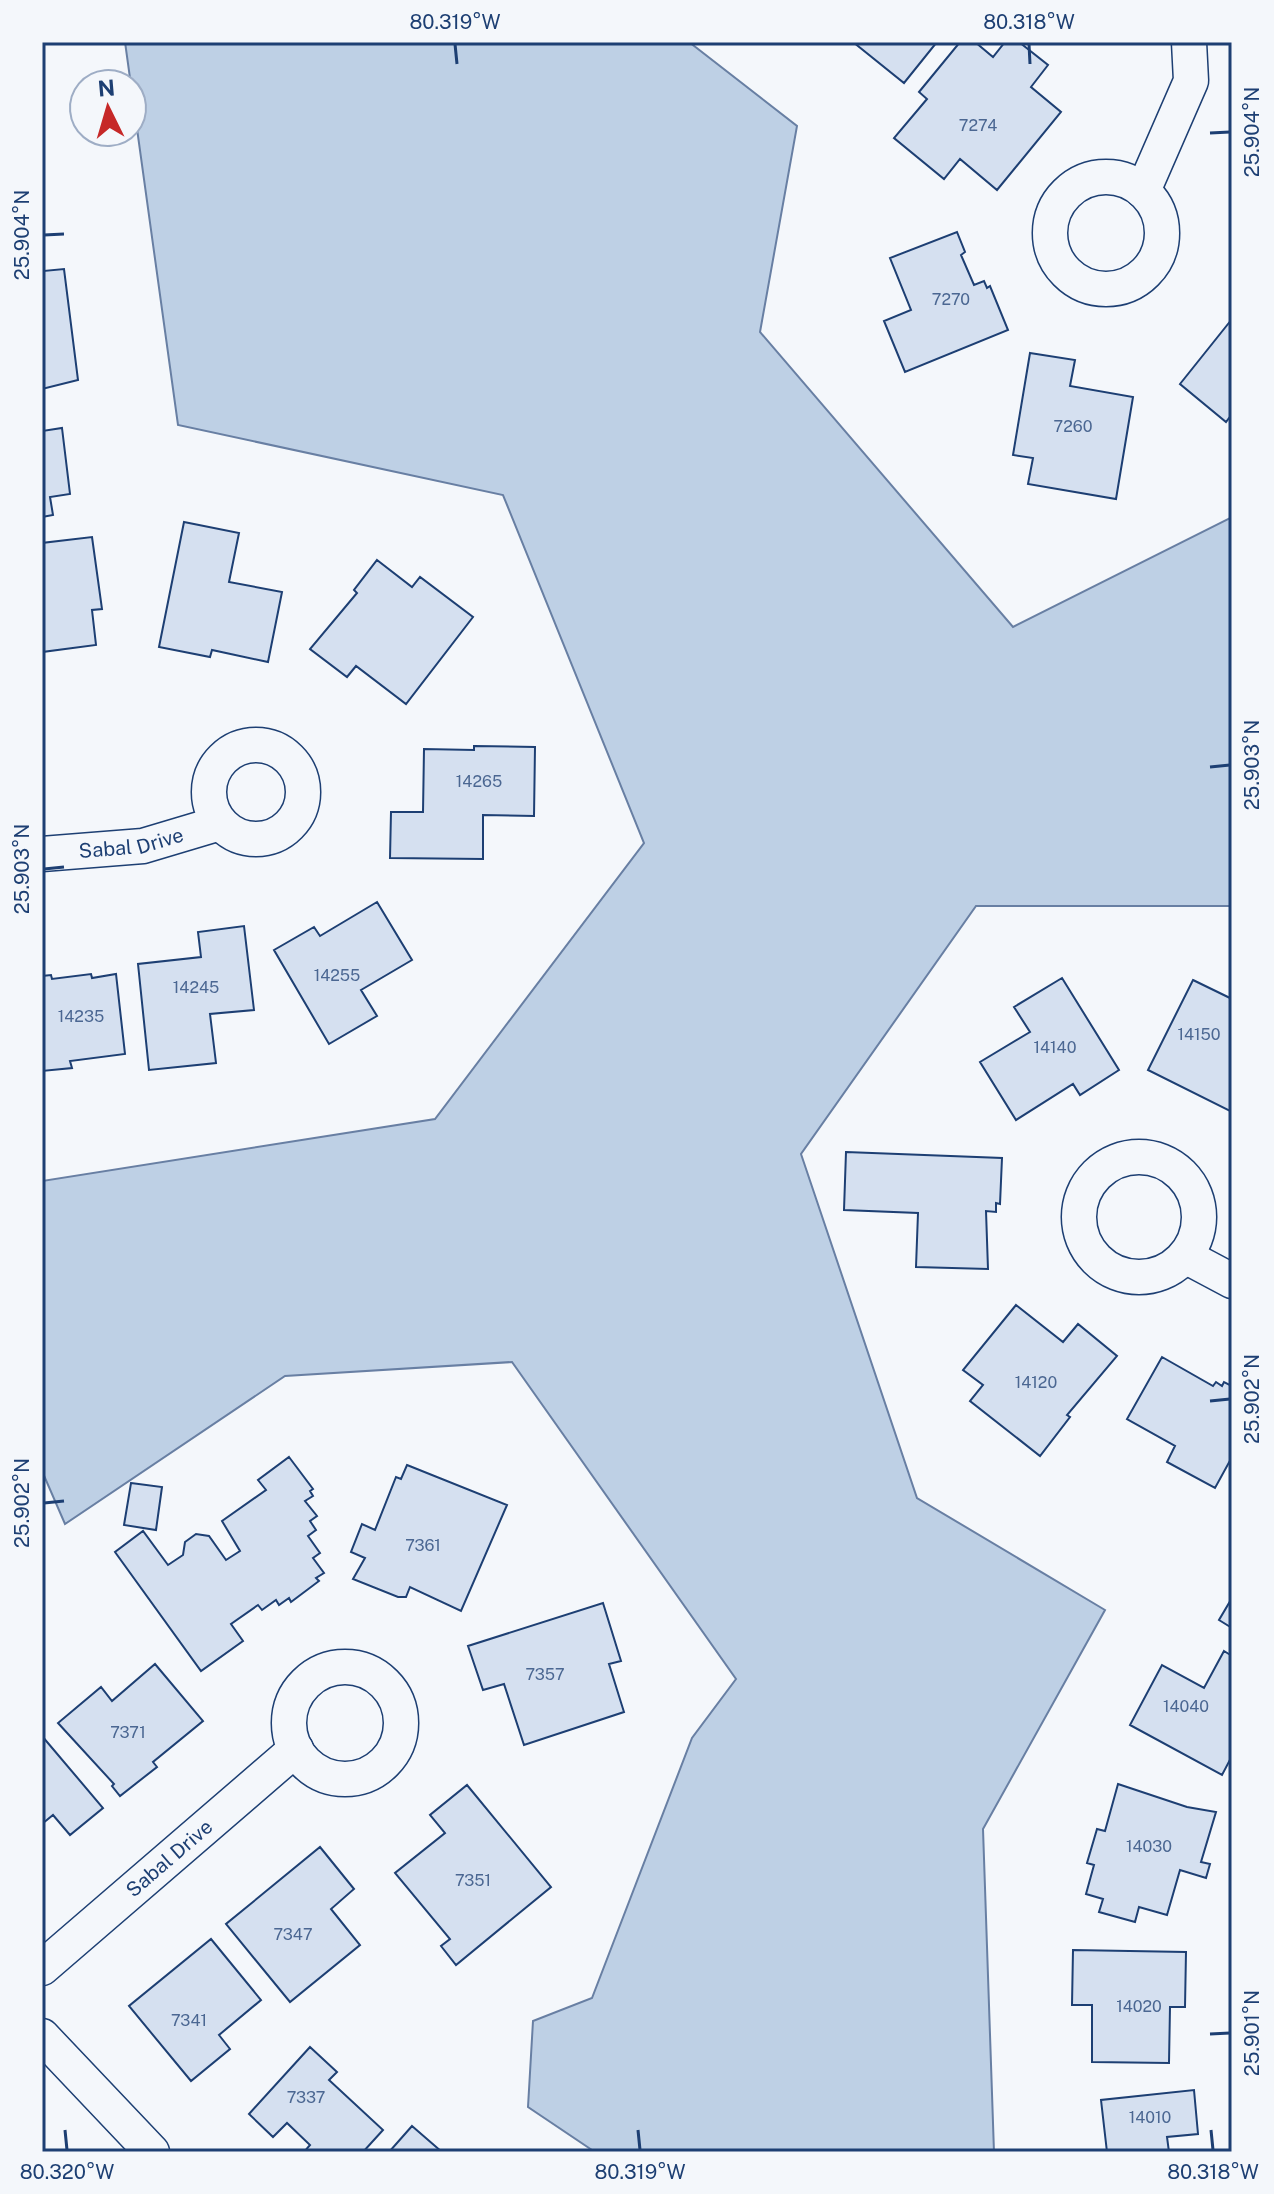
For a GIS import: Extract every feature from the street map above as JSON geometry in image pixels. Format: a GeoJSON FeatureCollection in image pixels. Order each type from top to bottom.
{"type":"FeatureCollection","features":[{"type":"Feature","properties":{"kind":"street"},"geometry":{"type":"LineString","coordinates":[[1143,191],[1191,81],[1189,42]]}},
{"type":"Feature","properties":{"kind":"street","name":"Sabal Drive"},"geometry":{"type":"LineString","coordinates":[[42,854],[143,846],[220,823]]}},
{"type":"Feature","properties":{"kind":"street"},"geometry":{"type":"LineString","coordinates":[[1185,1256],[1232,1281]]}},
{"type":"Feature","properties":{"kind":"street","name":"Sabal Drive"},"geometry":{"type":"LineString","coordinates":[[42,1968],[296,1749]]}},
{"type":"Feature","properties":{"kind":"street"},"geometry":{"type":"LineString","coordinates":[[42,2036],[152,2152]]}},
{"type":"Feature","properties":{"kind":"water"},"geometry":{"type":"Polygon","coordinates":[[[125,42],[689,42],[797,126],[760,332],[1013,627],[1232,517],[1232,906],[976,906],[801,1154],[917,1498],[1105,1610],[983,1829],[994,2152],[595,2152],[528,2107],[533,2021],[592,1998],[692,1738],[736,1679],[512,1362],[285,1376],[65,1524],[42,1471],[42,1181],[435,1119],[644,843],[503,495],[178,425],[140,148],[148,148],[148,68],[129,68],[125,42]]]}},
{"type":"Feature","properties":{"kind":"building"},"geometry":{"type":"Polygon","coordinates":[[[853,42],[937,42],[904,83],[853,42]]]}},
{"type":"Feature","properties":{"kind":"building"},"geometry":{"type":"Polygon","coordinates":[[[960,42],[975,42],[993,57],[1005,42],[1019,42],[1048,65],[1031,87],[1061,112],[997,190],[960,159],[944,179],[894,138],[927,99],[919,92],[960,42]]]}},
{"type":"Feature","properties":{"kind":"building"},"geometry":{"type":"Polygon","coordinates":[[[957,232],[965,252],[961,255],[974,285],[984,281],[987,288],[990,286],[1008,330],[905,372],[884,321],[911,310],[890,258],[957,232]]]}},
{"type":"Feature","properties":{"kind":"building"},"geometry":{"type":"Polygon","coordinates":[[[44,266],[44,271],[64,269],[78,380],[42,389],[44,266]]]}},
{"type":"Feature","properties":{"kind":"building"},"geometry":{"type":"Polygon","coordinates":[[[1232,319],[1232,414],[1226,422],[1180,384],[1232,319]]]}},
{"type":"Feature","properties":{"kind":"building"},"geometry":{"type":"Polygon","coordinates":[[[1030,353],[1075,360],[1070,386],[1133,397],[1116,499],[1028,484],[1033,458],[1013,455],[1030,353]]]}},
{"type":"Feature","properties":{"kind":"building"},"geometry":{"type":"Polygon","coordinates":[[[62,428],[70,494],[50,497],[53,515],[42,517],[42,431],[62,428]]]}},
{"type":"Feature","properties":{"kind":"building"},"geometry":{"type":"Polygon","coordinates":[[[184,522],[239,533],[229,582],[282,592],[268,662],[212,650],[210,657],[159,647],[184,522]]]}},
{"type":"Feature","properties":{"kind":"building"},"geometry":{"type":"Polygon","coordinates":[[[92,537],[102,609],[92,610],[96,645],[42,652],[42,543],[92,537]]]}},
{"type":"Feature","properties":{"kind":"building"},"geometry":{"type":"Polygon","coordinates":[[[377,560],[412,587],[420,577],[473,617],[406,704],[356,666],[347,677],[310,649],[357,593],[354,590],[377,560]]]}},
{"type":"Feature","properties":{"kind":"building"},"geometry":{"type":"Polygon","coordinates":[[[474,746],[535,747],[534,816],[483,815],[483,859],[390,858],[391,812],[423,812],[424,749],[474,750],[474,746]]]}},
{"type":"Feature","properties":{"kind":"building"},"geometry":{"type":"Polygon","coordinates":[[[377,902],[412,960],[361,990],[377,1016],[329,1044],[274,950],[314,927],[320,936],[377,902]]]}},
{"type":"Feature","properties":{"kind":"building"},"geometry":{"type":"Polygon","coordinates":[[[244,926],[254,1010],[210,1014],[216,1063],[149,1070],[138,964],[201,957],[198,932],[244,926]]]}},
{"type":"Feature","properties":{"kind":"building"},"geometry":{"type":"Polygon","coordinates":[[[91,974],[92,978],[116,974],[125,1054],[70,1061],[72,1068],[42,1071],[42,976],[51,975],[52,979],[91,974]]]}},
{"type":"Feature","properties":{"kind":"building"},"geometry":{"type":"Polygon","coordinates":[[[1062,978],[1119,1070],[1080,1095],[1073,1084],[1016,1120],[980,1062],[1030,1032],[1014,1007],[1062,978]]]}},
{"type":"Feature","properties":{"kind":"building"},"geometry":{"type":"Polygon","coordinates":[[[1193,980],[1232,999],[1232,1112],[1148,1070],[1193,980]]]}},
{"type":"Feature","properties":{"kind":"building"},"geometry":{"type":"Polygon","coordinates":[[[846,1152],[1002,1158],[1000,1204],[996,1203],[996,1212],[986,1211],[988,1269],[916,1267],[918,1213],[844,1210],[846,1152]]]}},
{"type":"Feature","properties":{"kind":"building"},"geometry":{"type":"Polygon","coordinates":[[[1016,1305],[1063,1342],[1078,1324],[1117,1356],[1067,1415],[1070,1417],[1040,1456],[970,1401],[983,1385],[963,1370],[1016,1305]]]}},
{"type":"Feature","properties":{"kind":"building"},"geometry":{"type":"Polygon","coordinates":[[[1162,1357],[1213,1386],[1216,1382],[1222,1386],[1224,1382],[1232,1386],[1232,1457],[1215,1488],[1167,1462],[1175,1446],[1127,1419],[1162,1357]]]}},
{"type":"Feature","properties":{"kind":"building"},"geometry":{"type":"Polygon","coordinates":[[[289,1457],[313,1489],[310,1491],[313,1496],[305,1501],[317,1516],[310,1521],[316,1530],[308,1536],[320,1553],[313,1558],[324,1573],[316,1578],[319,1581],[291,1602],[289,1598],[279,1605],[276,1600],[262,1610],[258,1605],[231,1624],[243,1641],[201,1671],[115,1552],[143,1531],[168,1565],[183,1555],[185,1542],[196,1534],[209,1536],[226,1560],[240,1551],[222,1521],[266,1490],[258,1480],[289,1457]]]}},
{"type":"Feature","properties":{"kind":"building"},"geometry":{"type":"Polygon","coordinates":[[[407,1465],[507,1505],[461,1611],[410,1587],[406,1597],[398,1597],[353,1579],[365,1558],[351,1552],[362,1524],[375,1530],[396,1477],[401,1479],[407,1465]]]}},
{"type":"Feature","properties":{"kind":"building"},"geometry":{"type":"Polygon","coordinates":[[[131,1483],[162,1487],[156,1530],[124,1525],[131,1483]]]}},
{"type":"Feature","properties":{"kind":"building"},"geometry":{"type":"Polygon","coordinates":[[[1232,1598],[1232,1628],[1219,1620],[1232,1598]]]}},
{"type":"Feature","properties":{"kind":"building"},"geometry":{"type":"Polygon","coordinates":[[[603,1603],[621,1661],[609,1664],[624,1712],[524,1745],[504,1684],[483,1690],[468,1646],[603,1603]]]}},
{"type":"Feature","properties":{"kind":"building"},"geometry":{"type":"Polygon","coordinates":[[[1224,1651],[1232,1656],[1232,1756],[1222,1775],[1130,1725],[1162,1665],[1204,1688],[1224,1651]]]}},
{"type":"Feature","properties":{"kind":"building"},"geometry":{"type":"Polygon","coordinates":[[[155,1664],[203,1721],[153,1762],[157,1767],[120,1796],[112,1786],[114,1784],[58,1723],[101,1687],[112,1701],[155,1664]]]}},
{"type":"Feature","properties":{"kind":"building"},"geometry":{"type":"Polygon","coordinates":[[[42,1736],[103,1808],[70,1835],[53,1815],[42,1824],[42,1736]]]}},
{"type":"Feature","properties":{"kind":"building"},"geometry":{"type":"Polygon","coordinates":[[[1118,1784],[1187,1807],[1216,1812],[1201,1862],[1210,1864],[1206,1878],[1180,1870],[1167,1915],[1139,1907],[1135,1922],[1099,1912],[1103,1899],[1086,1894],[1094,1865],[1087,1863],[1097,1829],[1105,1831],[1118,1784]]]}},
{"type":"Feature","properties":{"kind":"building"},"geometry":{"type":"Polygon","coordinates":[[[467,1785],[551,1887],[456,1965],[441,1946],[450,1939],[395,1873],[445,1833],[430,1815],[467,1785]]]}},
{"type":"Feature","properties":{"kind":"building"},"geometry":{"type":"Polygon","coordinates":[[[320,1847],[354,1889],[331,1909],[360,1945],[290,2002],[226,1924],[320,1847]]]}},
{"type":"Feature","properties":{"kind":"building"},"geometry":{"type":"Polygon","coordinates":[[[211,1939],[261,2000],[219,2035],[230,2049],[191,2081],[129,2006],[211,1939]]]}},
{"type":"Feature","properties":{"kind":"building"},"geometry":{"type":"Polygon","coordinates":[[[1073,1950],[1186,1952],[1185,2007],[1170,2007],[1169,2063],[1092,2062],[1092,2005],[1072,2005],[1073,1950]]]}},
{"type":"Feature","properties":{"kind":"building"},"geometry":{"type":"Polygon","coordinates":[[[310,2047],[337,2072],[329,2080],[383,2130],[363,2152],[304,2152],[310,2145],[287,2123],[273,2137],[249,2114],[310,2047]]]}},
{"type":"Feature","properties":{"kind":"building"},"geometry":{"type":"Polygon","coordinates":[[[1194,2090],[1198,2134],[1167,2137],[1169,2152],[1107,2152],[1101,2100],[1194,2090]]]}},
{"type":"Feature","properties":{"kind":"building"},"geometry":{"type":"Polygon","coordinates":[[[412,2126],[442,2152],[389,2152],[412,2126]]]}}]}
